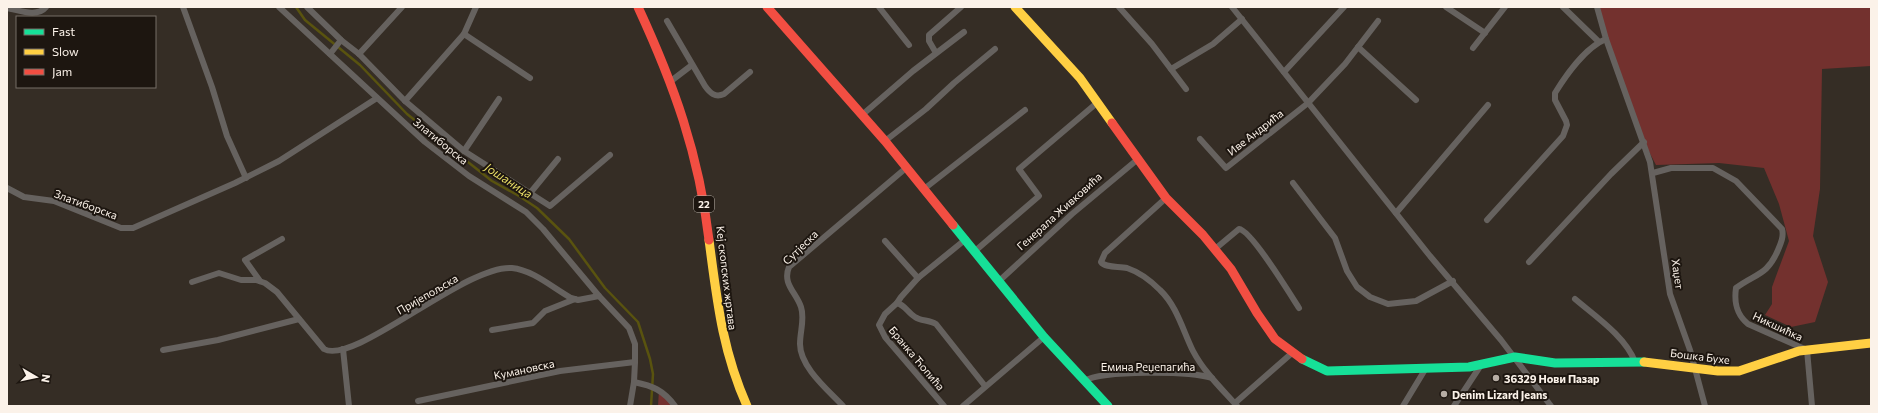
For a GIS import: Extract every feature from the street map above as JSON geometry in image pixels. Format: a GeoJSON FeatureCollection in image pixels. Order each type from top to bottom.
{"type":"FeatureCollection","features":[{"type":"Feature","properties":{"kind":"street"},"geometry":{"type":"LineString","coordinates":[[7,8],[35,13],[41,12],[46,7]]}},
{"type":"Feature","properties":{"kind":"street"},"geometry":{"type":"LineString","coordinates":[[183,7],[212,87],[227,136],[246,178]]}},
{"type":"Feature","properties":{"kind":"street","name":"Златиборска"},"geometry":{"type":"LineString","coordinates":[[279,7],[331,52],[377,98],[425,142],[489,190],[533,217],[599,296]]}},
{"type":"Feature","properties":{"kind":"street"},"geometry":{"type":"LineString","coordinates":[[308,7],[340,41],[359,54],[405,101],[464,151],[531,192],[550,206],[610,155]]}},
{"type":"Feature","properties":{"kind":"street"},"geometry":{"type":"LineString","coordinates":[[359,54],[402,7]]}},
{"type":"Feature","properties":{"kind":"street"},"geometry":{"type":"LineString","coordinates":[[405,101],[464,34],[476,7]]}},
{"type":"Feature","properties":{"kind":"street","name":"Кеј скопских жртава"},"geometry":{"type":"LineString","coordinates":[[638,7],[661,55],[687,127],[699,174],[709,237],[716,297],[725,349],[730,369],[747,406]]}},
{"type":"Feature","properties":{"kind":"street"},"geometry":{"type":"LineString","coordinates":[[768,7],[885,140],[906,168],[966,239],[998,282],[1044,337],[1108,406]]}},
{"type":"Feature","properties":{"kind":"street"},"geometry":{"type":"LineString","coordinates":[[879,7],[909,45]]}},
{"type":"Feature","properties":{"kind":"street"},"geometry":{"type":"LineString","coordinates":[[936,53],[929,41],[929,35],[961,7]]}},
{"type":"Feature","properties":{"kind":"street","name":"Бошка Бухе"},"geometry":{"type":"LineString","coordinates":[[1015,7],[1067,63],[1098,102],[1166,198],[1215,248],[1231,269],[1275,339],[1292,353],[1316,367],[1327,371],[1426,368],[1481,365],[1515,358],[1555,363],[1651,362],[1739,372],[1794,352],[1871,343]]}},
{"type":"Feature","properties":{"kind":"street"},"geometry":{"type":"LineString","coordinates":[[1119,7],[1171,68],[1186,89]]}},
{"type":"Feature","properties":{"kind":"street"},"geometry":{"type":"LineString","coordinates":[[1232,7],[1396,213],[1515,358],[1551,406]]}},
{"type":"Feature","properties":{"kind":"street"},"geometry":{"type":"LineString","coordinates":[[1284,72],[1344,7]]}},
{"type":"Feature","properties":{"kind":"street"},"geometry":{"type":"LineString","coordinates":[[1446,7],[1485,33]]}},
{"type":"Feature","properties":{"kind":"street"},"geometry":{"type":"LineString","coordinates":[[1473,48],[1505,7]]}},
{"type":"Feature","properties":{"kind":"street"},"geometry":{"type":"LineString","coordinates":[[1563,7],[1600,42]]}},
{"type":"Feature","properties":{"kind":"street","name":"Хаџет"},"geometry":{"type":"LineString","coordinates":[[1597,7],[1606,39],[1644,142],[1653,173],[1670,294],[1690,350],[1705,406]]}},
{"type":"Feature","properties":{"kind":"street"},"geometry":{"type":"LineString","coordinates":[[1171,68],[1213,44],[1242,19]]}},
{"type":"Feature","properties":{"kind":"street"},"geometry":{"type":"LineString","coordinates":[[667,21],[710,93],[716,96],[724,94],[750,72]]}},
{"type":"Feature","properties":{"kind":"street","name":"Иве Андрића"},"geometry":{"type":"LineString","coordinates":[[1200,139],[1226,168],[1308,103],[1345,64],[1378,21]]}},
{"type":"Feature","properties":{"kind":"street"},"geometry":{"type":"LineString","coordinates":[[862,114],[964,32]]}},
{"type":"Feature","properties":{"kind":"street"},"geometry":{"type":"LineString","coordinates":[[464,34],[530,78]]}},
{"type":"Feature","properties":{"kind":"street"},"geometry":{"type":"LineString","coordinates":[[1487,220],[1563,136],[1567,125],[1554,96],[1586,52],[1606,39]]}},
{"type":"Feature","properties":{"kind":"street"},"geometry":{"type":"LineString","coordinates":[[331,52],[340,41]]}},
{"type":"Feature","properties":{"kind":"street"},"geometry":{"type":"LineString","coordinates":[[1358,47],[1416,100]]}},
{"type":"Feature","properties":{"kind":"street"},"geometry":{"type":"LineString","coordinates":[[885,140],[926,109],[954,83],[995,49]]}},
{"type":"Feature","properties":{"kind":"street"},"geometry":{"type":"LineString","coordinates":[[671,81],[692,65]]}},
{"type":"Feature","properties":{"kind":"street","name":"Златиборска"},"geometry":{"type":"LineString","coordinates":[[7,188],[24,197],[54,201],[115,226],[130,229],[246,178],[291,155],[377,98]]}},
{"type":"Feature","properties":{"kind":"street"},"geometry":{"type":"LineString","coordinates":[[464,151],[499,100]]}},
{"type":"Feature","properties":{"kind":"street"},"geometry":{"type":"LineString","coordinates":[[974,250],[1039,196],[1019,169],[1098,102]]}},
{"type":"Feature","properties":{"kind":"street"},"geometry":{"type":"LineString","coordinates":[[1396,213],[1488,105]]}},
{"type":"Feature","properties":{"kind":"street"},"geometry":{"type":"LineString","coordinates":[[924,189],[1025,110]]}},
{"type":"Feature","properties":{"kind":"street"},"geometry":{"type":"LineString","coordinates":[[1529,262],[1611,174],[1644,142]]}},
{"type":"Feature","properties":{"kind":"street"},"geometry":{"type":"LineString","coordinates":[[531,192],[558,159]]}},
{"type":"Feature","properties":{"kind":"street","name":"Генерала Живковића"},"geometry":{"type":"LineString","coordinates":[[998,282],[1072,214],[1138,159]]}},
{"type":"Feature","properties":{"kind":"street","name":"Сутјеска"},"geometry":{"type":"LineString","coordinates":[[843,406],[810,369],[803,358],[800,342],[803,312],[799,302],[788,285],[787,272],[789,267],[906,168]]}},
{"type":"Feature","properties":{"kind":"street","name":"Никшићка"},"geometry":{"type":"LineString","coordinates":[[1653,173],[1671,168],[1708,168],[1718,170],[1736,181],[1782,229],[1783,232],[1780,247],[1769,267],[1736,288],[1734,301],[1738,312],[1744,321],[1752,327],[1807,350],[1812,406]]}},
{"type":"Feature","properties":{"kind":"street"},"geometry":{"type":"LineString","coordinates":[[1293,183],[1335,238],[1347,271],[1357,287],[1370,296],[1388,304],[1416,301],[1453,281]]}},
{"type":"Feature","properties":{"kind":"street","name":"Емина Реџепагића"},"geometry":{"type":"LineString","coordinates":[[1166,198],[1105,253],[1101,262],[1106,265],[1128,269],[1146,278],[1160,290],[1170,302],[1193,351],[1212,378],[1236,405]]}},
{"type":"Feature","properties":{"kind":"street"},"geometry":{"type":"LineString","coordinates":[[1215,248],[1239,229],[1245,231],[1268,261],[1299,308]]}},
{"type":"Feature","properties":{"kind":"street","name":"Пријепољска"},"geometry":{"type":"LineString","coordinates":[[282,239],[244,260],[260,281],[278,292],[324,349],[334,352],[381,332],[457,287],[503,268],[527,271],[575,299]]}},
{"type":"Feature","properties":{"kind":"street"},"geometry":{"type":"LineString","coordinates":[[885,241],[918,278],[966,239]]}},
{"type":"Feature","properties":{"kind":"street","name":"Пријепољска"},"geometry":{"type":"LineString","coordinates":[[192,282],[219,273],[241,280],[260,281]]}},
{"type":"Feature","properties":{"kind":"street","name":"Бранка Ћопића"},"geometry":{"type":"LineString","coordinates":[[918,278],[882,318],[879,328],[944,406]]}},
{"type":"Feature","properties":{"kind":"street"},"geometry":{"type":"LineString","coordinates":[[492,330],[533,322],[545,311],[575,299],[599,296],[626,323],[632,333],[635,362],[634,382],[630,406]]}},
{"type":"Feature","properties":{"kind":"street"},"geometry":{"type":"LineString","coordinates":[[1575,299],[1621,339],[1631,353],[1635,362]]}},
{"type":"Feature","properties":{"kind":"street"},"geometry":{"type":"LineString","coordinates":[[897,303],[903,306],[916,318],[936,324],[985,386]]}},
{"type":"Feature","properties":{"kind":"street"},"geometry":{"type":"LineString","coordinates":[[163,350],[218,340],[299,319]]}},
{"type":"Feature","properties":{"kind":"street"},"geometry":{"type":"LineString","coordinates":[[963,406],[1044,337]]}},
{"type":"Feature","properties":{"kind":"street"},"geometry":{"type":"LineString","coordinates":[[343,349],[349,406]]}},
{"type":"Feature","properties":{"kind":"street"},"geometry":{"type":"LineString","coordinates":[[1236,405],[1292,353]]}},
{"type":"Feature","properties":{"kind":"street","name":"Кумановска"},"geometry":{"type":"LineString","coordinates":[[418,401],[553,372],[635,362]]}},
{"type":"Feature","properties":{"kind":"street"},"geometry":{"type":"LineString","coordinates":[[1454,406],[1481,365]]}},
{"type":"Feature","properties":{"kind":"street"},"geometry":{"type":"LineString","coordinates":[[1403,406],[1426,368]]}},
{"type":"Feature","properties":{"kind":"street","name":"Емина Реџепагића"},"geometry":{"type":"LineString","coordinates":[[1084,381],[1099,375],[1111,374],[1180,374],[1212,378]]}},
{"type":"Feature","properties":{"kind":"street"},"geometry":{"type":"LineString","coordinates":[[634,382],[665,393],[675,406]]}},
{"type":"Feature","properties":{"kind":"shaded area"},"geometry":{"type":"Polygon","coordinates":[[[1597,7],[1871,7],[1871,66],[1822,69],[1820,189],[1813,236],[1828,282],[1815,322],[1791,327],[1765,315],[1772,304],[1772,287],[1789,241],[1779,204],[1764,168],[1719,163],[1656,165],[1644,142],[1597,7]]]}},
{"type":"Feature","properties":{"kind":"shaded area"},"geometry":{"type":"Polygon","coordinates":[[[659,390],[675,406],[658,406],[659,390]]]}},
{"type":"Feature","properties":{"kind":"waterway","name":"Јошаница"},"geometry":{"type":"LineString","coordinates":[[296,7],[305,20],[360,65],[407,114],[492,181],[537,208],[569,239],[605,288],[638,322],[650,359],[653,374],[651,406]]}},
{"type":"Feature","properties":{"kind":"traffic: fast"},"geometry":{"type":"LineString","coordinates":[[953,225],[1044,337],[1108,406]]}},
{"type":"Feature","properties":{"kind":"traffic: fast"},"geometry":{"type":"LineString","coordinates":[[1302,359],[1327,371],[1469,367],[1515,357],[1555,363],[1644,362]]}},
{"type":"Feature","properties":{"kind":"traffic: slow"},"geometry":{"type":"LineString","coordinates":[[1015,7],[1080,78],[1112,123]]}},
{"type":"Feature","properties":{"kind":"traffic: slow"},"geometry":{"type":"LineString","coordinates":[[709,240],[718,304],[726,345],[747,406]]}},
{"type":"Feature","properties":{"kind":"traffic: slow"},"geometry":{"type":"LineString","coordinates":[[1644,362],[1718,371],[1739,371],[1799,351],[1871,343]]}},
{"type":"Feature","properties":{"kind":"traffic: jam"},"geometry":{"type":"LineString","coordinates":[[638,7],[674,92],[692,149],[705,208],[709,240]]}},
{"type":"Feature","properties":{"kind":"traffic: jam"},"geometry":{"type":"LineString","coordinates":[[767,7],[885,141],[953,225]]}},
{"type":"Feature","properties":{"kind":"traffic: jam"},"geometry":{"type":"LineString","coordinates":[[1112,123],[1166,198],[1203,235],[1231,269],[1257,313],[1275,339],[1302,359]]}},
{"type":"Feature","properties":{"kind":"place","name":"36329 Нови Пазар"},"geometry":{"type":"Point","coordinates":[1496,378]}},
{"type":"Feature","properties":{"kind":"place","name":"Denim Lizard Jeans"},"geometry":{"type":"Point","coordinates":[1444,394]}}]}
